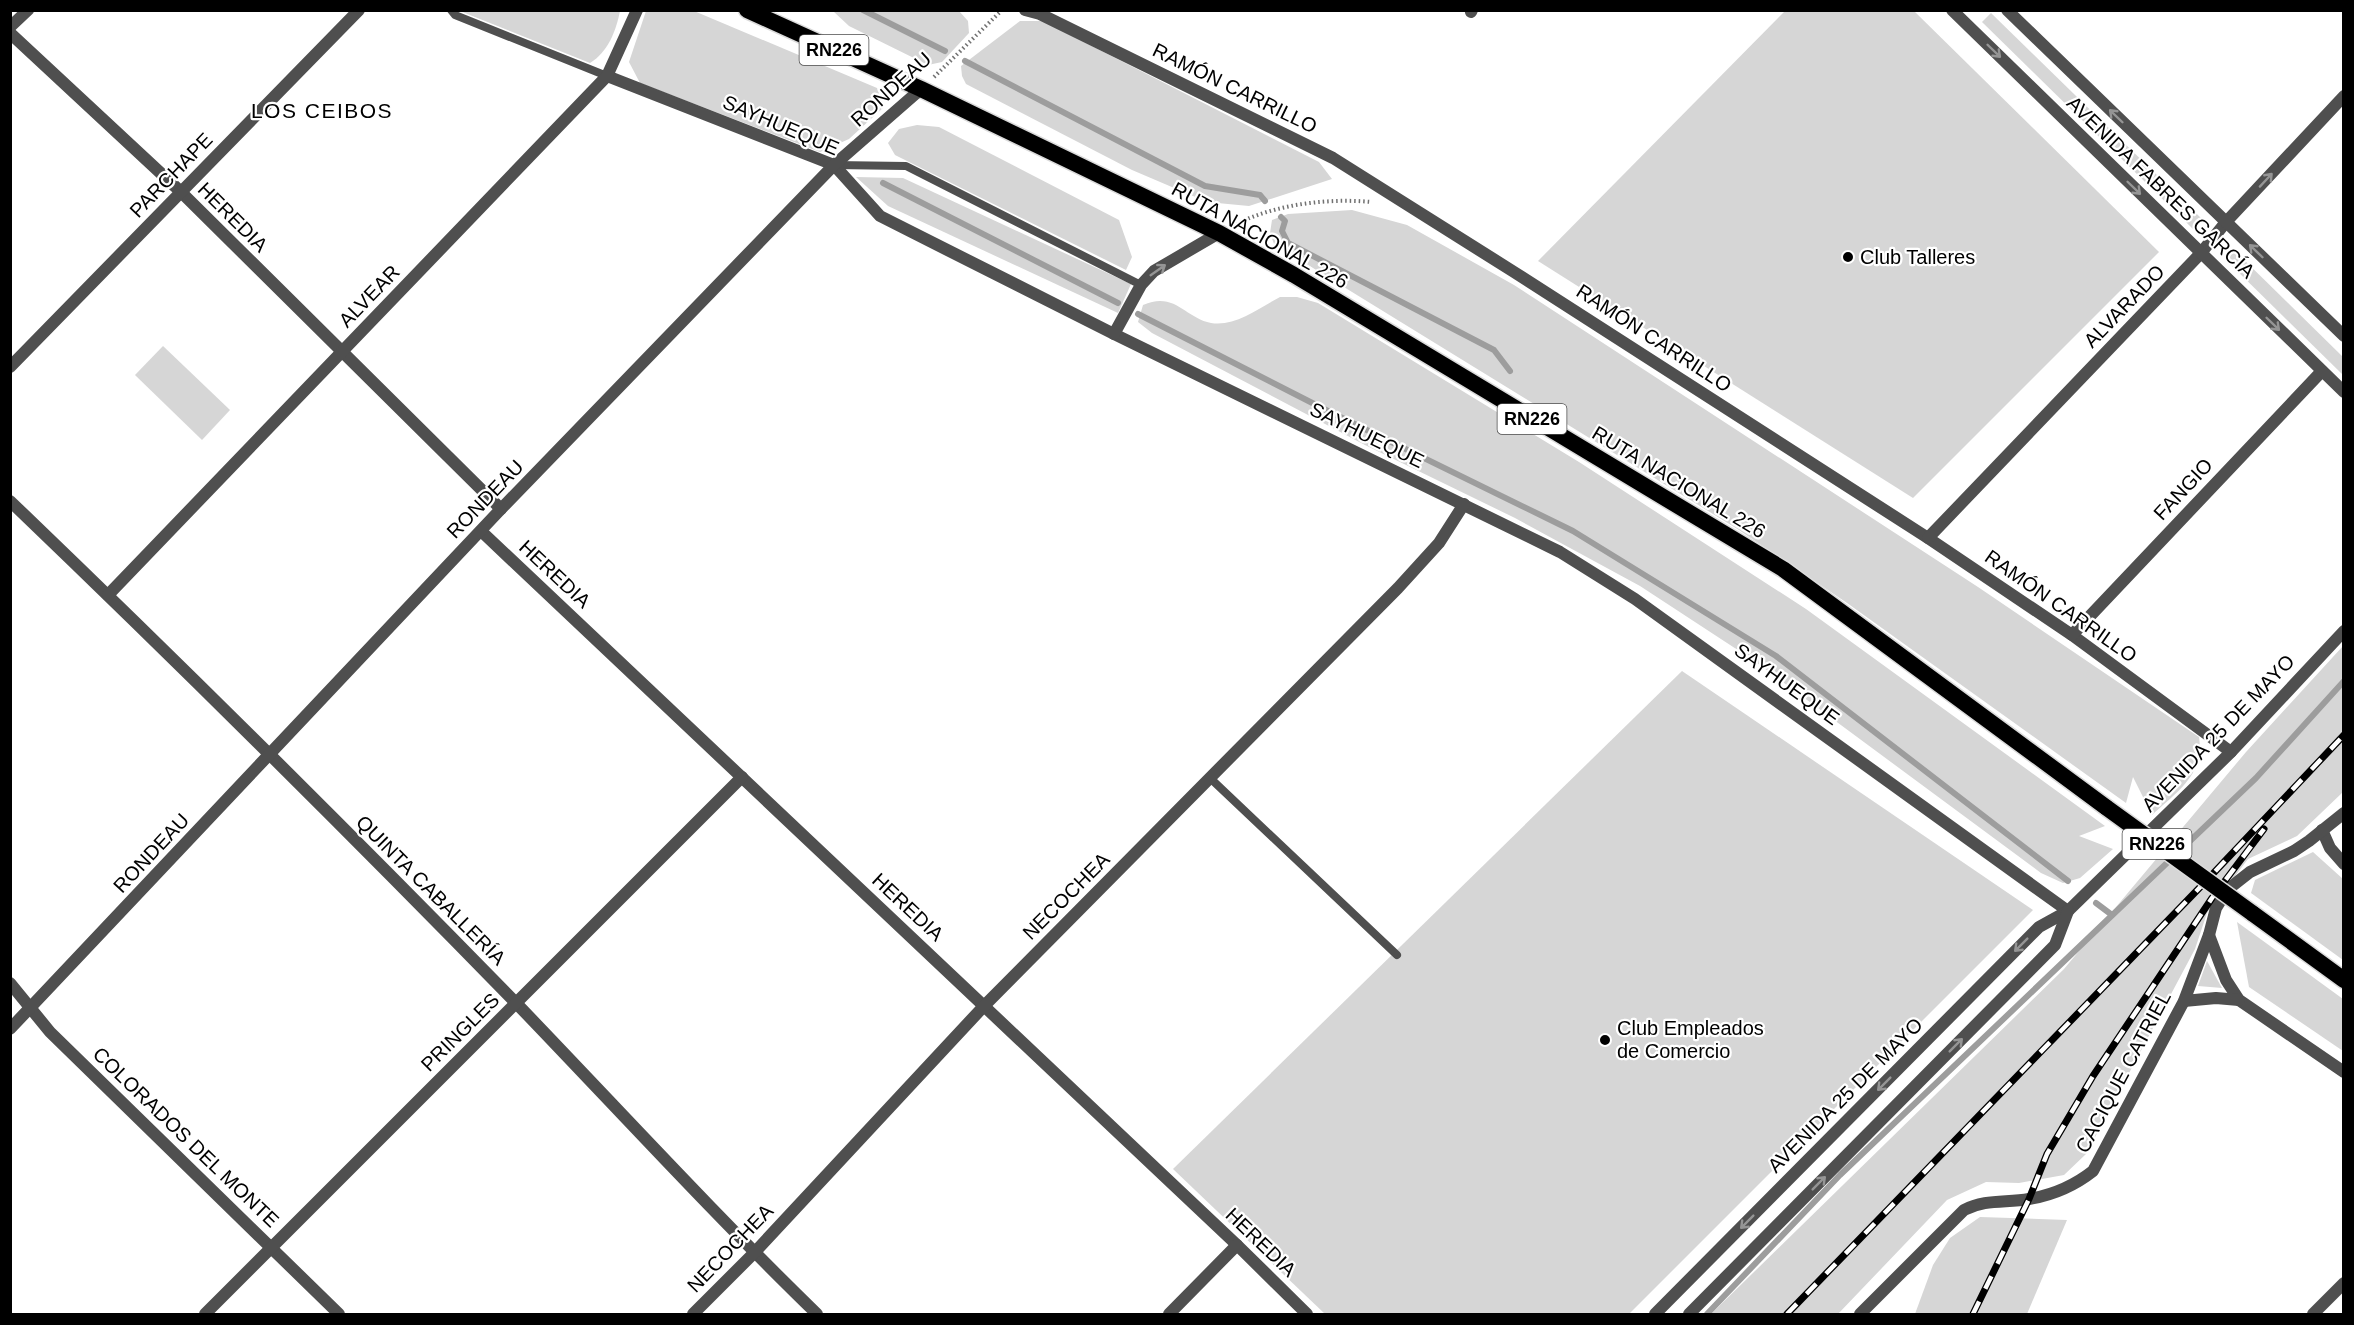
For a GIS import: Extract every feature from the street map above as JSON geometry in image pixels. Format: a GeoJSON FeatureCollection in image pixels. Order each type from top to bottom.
{"type":"FeatureCollection","features":[{"type":"Feature","properties":{"kind":"highway","name":"RUTA NACIONAL 226"},"geometry":{"type":"LineString","coordinates":[[747,10],[921,89],[1219,232],[1783,569],[2343,980]]}},
{"type":"Feature","properties":{"kind":"street"},"geometry":{"type":"LineString","coordinates":[[10,27],[28,10]]}},
{"type":"Feature","properties":{"kind":"street","name":"PARCHAPE"},"geometry":{"type":"LineString","coordinates":[[10,367],[359,10]]}},
{"type":"Feature","properties":{"kind":"street","name":"ALVEAR"},"geometry":{"type":"LineString","coordinates":[[108,595],[607,76],[637,10]]}},
{"type":"Feature","properties":{"kind":"street","name":"RAMÓN CARRILLO"},"geometry":{"type":"LineString","coordinates":[[1025,10],[1041,14],[1333,158],[1928,538],[2072,635],[2230,752]]}},
{"type":"Feature","properties":{"kind":"street","name":"AVENIDA FABRES GARCÍA"},"geometry":{"type":"LineString","coordinates":[[1952,10],[2343,392]]}},
{"type":"Feature","properties":{"kind":"street","name":"AVENIDA FABRES GARCÍA"},"geometry":{"type":"LineString","coordinates":[[2007,10],[2343,336]]}},
{"type":"Feature","properties":{"kind":"street","name":"HEREDIA"},"geometry":{"type":"LineString","coordinates":[[10,33],[181,192],[501,509]]}},
{"type":"Feature","properties":{"kind":"street","name":"SAYHUEQUE"},"geometry":{"type":"LineString","coordinates":[[607,76],[834,165],[880,216],[1113,334],[1560,552],[1635,599],[2068,911]]}},
{"type":"Feature","properties":{"kind":"street","name":"RONDEAU"},"geometry":{"type":"LineString","coordinates":[[10,1029],[501,509],[834,165],[921,89]]}},
{"type":"Feature","properties":{"kind":"street","name":"ALVARADO"},"geometry":{"type":"LineString","coordinates":[[1928,538],[2201,253],[2226,222],[2343,96]]}},
{"type":"Feature","properties":{"kind":"street"},"geometry":{"type":"LineString","coordinates":[[1113,334],[1142,285],[1154,271],[1219,232]]}},
{"type":"Feature","properties":{"kind":"street","name":"FANGIO"},"geometry":{"type":"LineString","coordinates":[[2072,635],[2322,370]]}},
{"type":"Feature","properties":{"kind":"street","name":"QUINTA CABALLERÍA"},"geometry":{"type":"LineString","coordinates":[[10,501],[270,754],[516,1004],[754,1253],[817,1314]]}},
{"type":"Feature","properties":{"kind":"street","name":"NECOCHEA"},"geometry":{"type":"LineString","coordinates":[[693,1314],[754,1253],[984,1006],[1398,588],[1439,543],[1464,504]]}},
{"type":"Feature","properties":{"kind":"street","name":"HEREDIA"},"geometry":{"type":"LineString","coordinates":[[481,531],[1237,1245],[1307,1314]]}},
{"type":"Feature","properties":{"kind":"street","name":"AVENIDA 25 DE MAYO"},"geometry":{"type":"LineString","coordinates":[[1655,1314],[2039,927],[2068,911],[2230,752],[2343,631]]}},
{"type":"Feature","properties":{"kind":"street","name":"PRINGLES"},"geometry":{"type":"LineString","coordinates":[[205,1314],[742,777]]}},
{"type":"Feature","properties":{"kind":"street","name":"CACIQUE CATRIEL"},"geometry":{"type":"LineString","coordinates":[[1860,1314],[1964,1210],[1978,1203],[2029,1199],[2063,1190],[2080,1182],[2093,1171],[2184,1001],[2210,936],[2216,909],[2227,890],[2250,872],[2294,851],[2343,813]]}},
{"type":"Feature","properties":{"kind":"street"},"geometry":{"type":"LineString","coordinates":[[2322,830],[2330,848],[2343,864]]}},
{"type":"Feature","properties":{"kind":"street","name":"AVENIDA 25 DE MAYO"},"geometry":{"type":"LineString","coordinates":[[1689,1314],[2055,945],[2068,911]]}},
{"type":"Feature","properties":{"kind":"street"},"geometry":{"type":"LineString","coordinates":[[2210,936],[2226,980],[2239,1000],[2343,1072]]}},
{"type":"Feature","properties":{"kind":"street","name":"COLORADOS DEL MONTE"},"geometry":{"type":"LineString","coordinates":[[10,983],[50,1032],[339,1314]]}},
{"type":"Feature","properties":{"kind":"street"},"geometry":{"type":"LineString","coordinates":[[2184,1001],[2216,998],[2239,1000]]}},
{"type":"Feature","properties":{"kind":"street"},"geometry":{"type":"LineString","coordinates":[[1169,1314],[1237,1245]]}},
{"type":"Feature","properties":{"kind":"street"},"geometry":{"type":"LineString","coordinates":[[2313,1314],[2343,1284]]}},
{"type":"Feature","properties":{"kind":"lane"},"geometry":{"type":"LineString","coordinates":[[451,10],[455,15],[607,76]]}},
{"type":"Feature","properties":{"kind":"lane"},"geometry":{"type":"LineString","coordinates":[[834,165],[906,166],[1142,285]]}},
{"type":"Feature","properties":{"kind":"lane"},"geometry":{"type":"LineString","coordinates":[[1210,778],[1397,955]]}},
{"type":"Feature","properties":{"kind":"path","name":"RONDEAU"},"geometry":{"type":"LineString","coordinates":[[921,89],[1002,10]]}},
{"type":"Feature","properties":{"kind":"path"},"geometry":{"type":"LineString","coordinates":[[1219,232],[1252,217],[1298,205],[1350,200],[1373,202]]}},
{"type":"Feature","properties":{"kind":"shaded area","name":"Club Talleres"},"geometry":{"type":"Polygon","coordinates":[[[1786,10],[1914,11],[2159,252],[1913,498],[1538,261],[1786,10]]]}},
{"type":"Feature","properties":{"kind":"shaded area"},"geometry":{"type":"Polygon","coordinates":[[[460,11],[620,11],[606,47],[590,63],[460,11]]]}},
{"type":"Feature","properties":{"kind":"shaded area"},"geometry":{"type":"Polygon","coordinates":[[[646,11],[694,11],[877,88],[884,107],[849,139],[820,152],[640,83],[629,62],[646,11]]]}},
{"type":"Feature","properties":{"kind":"shaded area"},"geometry":{"type":"Polygon","coordinates":[[[833,11],[959,11],[968,21],[969,33],[942,62],[928,65],[849,26],[833,11]]]}},
{"type":"Feature","properties":{"kind":"shaded area"},"geometry":{"type":"Polygon","coordinates":[[[1991,13],[2203,220],[2194,230],[1982,22],[1991,13]]]}},
{"type":"Feature","properties":{"kind":"shaded area"},"geometry":{"type":"Polygon","coordinates":[[[1020,21],[1043,21],[1319,162],[1332,179],[1249,206],[1207,202],[1132,170],[966,84],[961,66],[1020,21]]]}},
{"type":"Feature","properties":{"kind":"shaded area"},"geometry":{"type":"Polygon","coordinates":[[[917,125],[939,127],[1119,220],[1132,257],[1126,270],[895,155],[888,143],[899,129],[917,125]]]}},
{"type":"Feature","properties":{"kind":"shaded area"},"geometry":{"type":"Polygon","coordinates":[[[856,177],[903,178],[1131,284],[1118,313],[888,206],[856,177]]]}},
{"type":"Feature","properties":{"kind":"shaded area"},"geometry":{"type":"Polygon","coordinates":[[[1352,210],[1407,225],[1514,285],[1978,587],[2199,737],[2198,762],[2187,781],[2152,815],[2133,777],[2126,803],[1847,603],[1739,530],[1274,244],[1270,233],[1272,220],[1288,214],[1352,210]]]}},
{"type":"Feature","properties":{"kind":"shaded area"},"geometry":{"type":"Polygon","coordinates":[[[2234,250],[2343,357],[2343,375],[2225,259],[2234,250]]]}},
{"type":"Feature","properties":{"kind":"shaded area"},"geometry":{"type":"Polygon","coordinates":[[[1280,297],[1297,297],[1318,303],[1579,462],[1806,609],[2105,826],[2079,836],[2113,849],[2080,878],[2063,883],[2041,873],[1753,660],[1640,586],[1515,518],[1365,445],[1152,333],[1138,322],[1143,305],[1154,302],[1172,303],[1202,320],[1220,323],[1247,316],[1280,297]]]}},
{"type":"Feature","properties":{"kind":"shaded area"},"geometry":{"type":"Polygon","coordinates":[[[163,346],[230,410],[202,440],[135,375],[163,346]]]}},
{"type":"Feature","properties":{"kind":"shaded area"},"geometry":{"type":"Polygon","coordinates":[[[2343,646],[2343,792],[2297,836],[2248,859],[2207,913],[2195,949],[2086,1154],[2064,1175],[2019,1183],[1986,1182],[1947,1200],[1838,1314],[1711,1314],[2064,969],[2246,752],[2343,646]]]}},
{"type":"Feature","properties":{"kind":"shaded area","name":"Club Empleados de Comercio"},"geometry":{"type":"Polygon","coordinates":[[[1682,671],[2033,910],[1629,1314],[1325,1314],[1173,1169],[1682,671]]]}},
{"type":"Feature","properties":{"kind":"shaded area"},"geometry":{"type":"Polygon","coordinates":[[[2313,852],[2343,879],[2343,960],[2251,893],[2255,880],[2313,852]]]}},
{"type":"Feature","properties":{"kind":"shaded area"},"geometry":{"type":"Polygon","coordinates":[[[2237,922],[2343,999],[2343,1051],[2249,987],[2237,922]]]}},
{"type":"Feature","properties":{"kind":"shaded area"},"geometry":{"type":"Polygon","coordinates":[[[2207,961],[2222,988],[2198,986],[2207,961]]]}},
{"type":"Feature","properties":{"kind":"shaded area"},"geometry":{"type":"Polygon","coordinates":[[[1980,1217],[2067,1220],[2027,1314],[1915,1314],[1933,1265],[1950,1238],[1980,1217]]]}},
{"type":"Feature","properties":{"kind":"waterway"},"geometry":{"type":"LineString","coordinates":[[863,10],[945,51]]}},
{"type":"Feature","properties":{"kind":"waterway"},"geometry":{"type":"LineString","coordinates":[[965,61],[1205,186],[1260,195],[1265,201]]}},
{"type":"Feature","properties":{"kind":"waterway"},"geometry":{"type":"LineString","coordinates":[[883,183],[1118,303]]}},
{"type":"Feature","properties":{"kind":"waterway"},"geometry":{"type":"LineString","coordinates":[[1281,217],[1285,221],[1282,231],[1288,243],[1494,350],[1510,371]]}},
{"type":"Feature","properties":{"kind":"waterway"},"geometry":{"type":"LineString","coordinates":[[1138,314],[1328,411],[1573,531],[1776,656],[2068,881]]}},
{"type":"Feature","properties":{"kind":"waterway"},"geometry":{"type":"LineString","coordinates":[[1707,1314],[1840,1175],[2256,778],[2344,681]]}},
{"type":"Feature","properties":{"kind":"waterway"},"geometry":{"type":"LineString","coordinates":[[2096,903],[2112,915]]}},
{"type":"Feature","properties":{"kind":"railway"},"geometry":{"type":"LineString","coordinates":[[1787,1314],[2344,735]]}},
{"type":"Feature","properties":{"kind":"railway"},"geometry":{"type":"LineString","coordinates":[[1973,1314],[2029,1199],[2047,1154],[2093,1076],[2212,898],[2264,829]]}},
{"type":"Feature","properties":{"kind":"place","name":"Club Talleres"},"geometry":{"type":"Point","coordinates":[1848,257]}},
{"type":"Feature","properties":{"kind":"place","name":"Club Empleados de Comercio"},"geometry":{"type":"Point","coordinates":[1605,1040]}},
{"type":"Feature","properties":{"kind":"district","name":"LOS CEIBOS"},"geometry":{"type":"Point","coordinates":[322,111]}}]}
